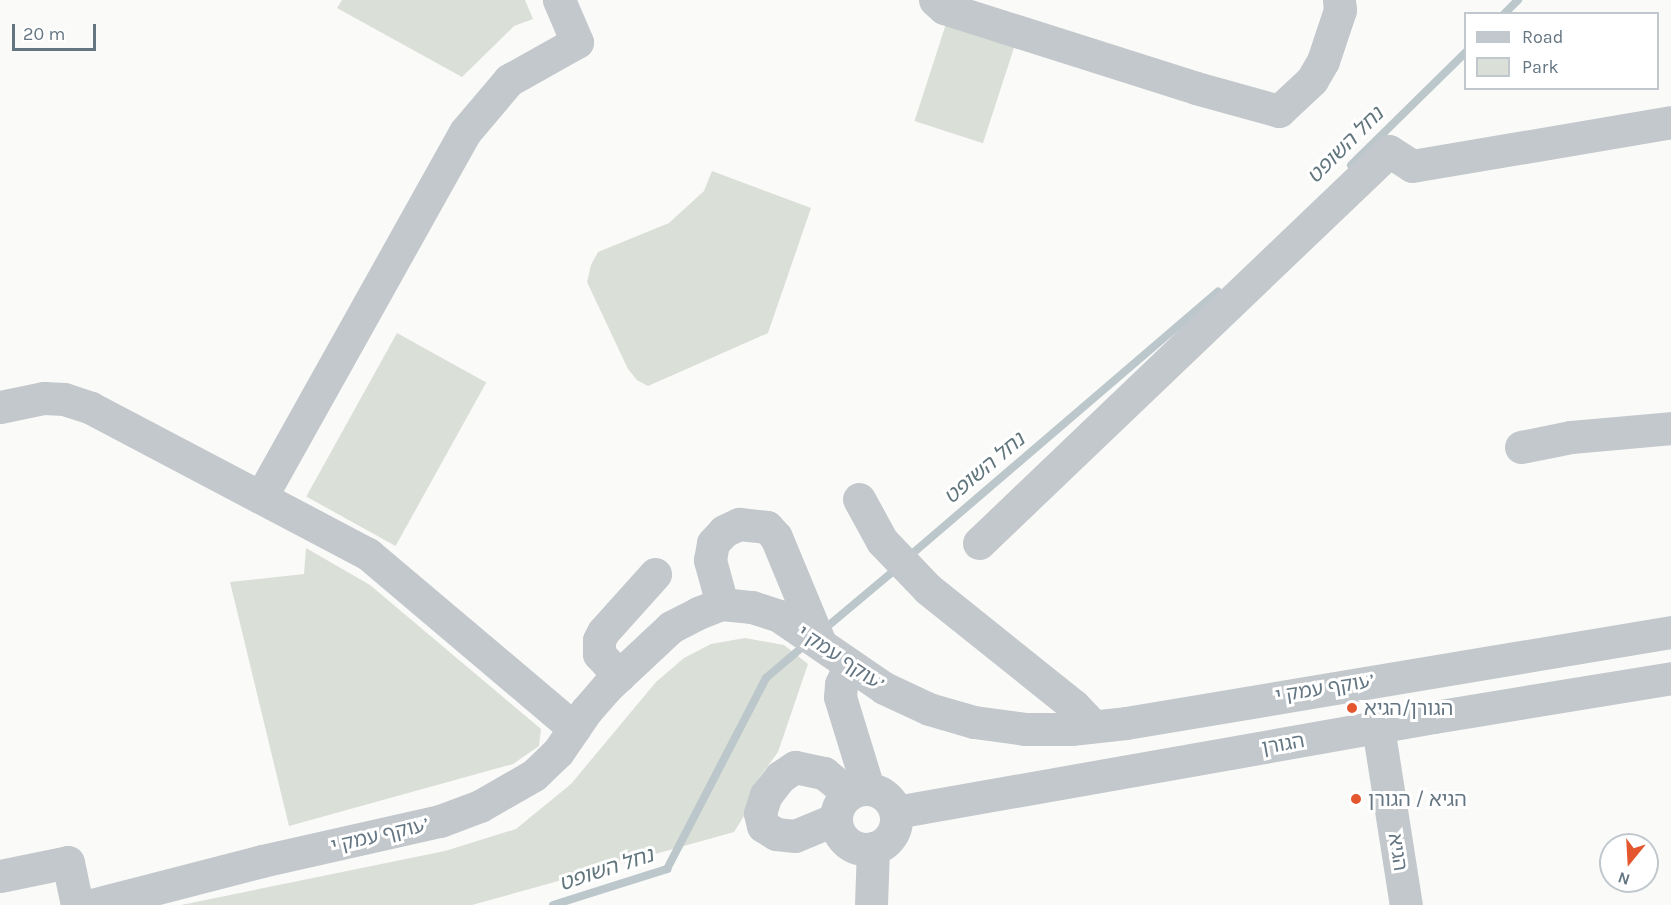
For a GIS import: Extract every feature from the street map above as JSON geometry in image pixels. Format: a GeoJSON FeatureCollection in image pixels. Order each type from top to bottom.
{"type":"FeatureCollection","features":[{"type":"Feature","properties":{"kind":"street"},"geometry":{"type":"LineString","coordinates":[[261,498],[465,132],[509,81],[577,42],[559,0]]}},
{"type":"Feature","properties":{"kind":"street"},"geometry":{"type":"LineString","coordinates":[[935,0],[944,8],[1196,88],[1279,111],[1312,80],[1323,61],[1340,10],[1339,0]]}},
{"type":"Feature","properties":{"kind":"street"},"geometry":{"type":"LineString","coordinates":[[979,543],[1389,151],[1412,166],[1671,123]]}},
{"type":"Feature","properties":{"kind":"street"},"geometry":{"type":"LineString","coordinates":[[0,407],[44,398],[75,402],[352,544],[381,563],[574,728]]}},
{"type":"Feature","properties":{"kind":"street"},"geometry":{"type":"LineString","coordinates":[[1521,447],[1571,437],[1671,428]]}},
{"type":"Feature","properties":{"kind":"street"},"geometry":{"type":"LineString","coordinates":[[859,498],[882,541],[928,589],[1074,705],[1093,726]]}},
{"type":"Feature","properties":{"kind":"street"},"geometry":{"type":"LineString","coordinates":[[722,604],[710,560],[713,543],[724,531],[739,524],[767,527],[776,537],[819,641]]}},
{"type":"Feature","properties":{"kind":"street"},"geometry":{"type":"LineString","coordinates":[[619,675],[599,654],[599,640],[603,632],[655,574]]}},
{"type":"Feature","properties":{"kind":"street","name":"עוקף עמק י’"},"geometry":{"type":"LineString","coordinates":[[92,905],[262,861],[440,821],[480,806],[534,775],[558,752],[574,728],[619,675],[671,627],[722,604],[752,607],[779,616],[819,641],[884,688],[929,709],[974,722],[1025,729],[1093,726],[1671,632]]}},
{"type":"Feature","properties":{"kind":"street"},"geometry":{"type":"LineString","coordinates":[[850,665],[841,684],[840,697],[851,800],[838,828],[848,842],[864,849],[882,845],[894,831],[896,812],[886,796],[851,800]]}},
{"type":"Feature","properties":{"kind":"street","name":"הגורן"},"geometry":{"type":"LineString","coordinates":[[896,812],[1671,678]]}},
{"type":"Feature","properties":{"kind":"street","name":"הגיא"},"geometry":{"type":"LineString","coordinates":[[1378,727],[1406,905]]}},
{"type":"Feature","properties":{"kind":"street"},"geometry":{"type":"LineString","coordinates":[[871,905],[873,848]]}},
{"type":"Feature","properties":{"kind":"street"},"geometry":{"type":"LineString","coordinates":[[0,876],[68,862],[77,905]]}},
{"type":"Feature","properties":{"kind":"green space"},"geometry":{"type":"Polygon","coordinates":[[[342,0],[525,0],[533,19],[514,26],[462,77],[337,8],[342,0]]]}},
{"type":"Feature","properties":{"kind":"green space"},"geometry":{"type":"Polygon","coordinates":[[[946,24],[1014,46],[983,143],[914,121],[946,24]]]}},
{"type":"Feature","properties":{"kind":"green space"},"geometry":{"type":"Polygon","coordinates":[[[712,171],[811,208],[768,333],[648,386],[637,380],[628,369],[587,282],[591,265],[598,252],[669,223],[704,191],[712,171]]]}},
{"type":"Feature","properties":{"kind":"green space"},"geometry":{"type":"Polygon","coordinates":[[[397,333],[486,382],[396,546],[306,497],[397,333]]]}},
{"type":"Feature","properties":{"kind":"green space"},"geometry":{"type":"Polygon","coordinates":[[[306,548],[370,585],[541,729],[539,746],[513,764],[289,826],[230,582],[304,574],[306,548]]]}},
{"type":"Feature","properties":{"kind":"green space"},"geometry":{"type":"Polygon","coordinates":[[[745,638],[784,645],[808,664],[778,752],[759,778],[749,808],[734,832],[472,905],[181,905],[445,851],[516,829],[571,784],[656,682],[684,658],[711,644],[745,638]]]}},
{"type":"Feature","properties":{"kind":"waterway","name":"נחל השופט"},"geometry":{"type":"LineString","coordinates":[[1506,12],[1518,0]]}},
{"type":"Feature","properties":{"kind":"waterway","name":"נחל השופט"},"geometry":{"type":"LineString","coordinates":[[1351,165],[1464,54]]}},
{"type":"Feature","properties":{"kind":"waterway","name":"נחל השופט"},"geometry":{"type":"LineString","coordinates":[[906,559],[1218,292]]}},
{"type":"Feature","properties":{"kind":"waterway","name":"נחל השופט"},"geometry":{"type":"LineString","coordinates":[[822,631],[897,568]]}},
{"type":"Feature","properties":{"kind":"waterway","name":"נחל השופט"},"geometry":{"type":"LineString","coordinates":[[553,905],[667,869],[766,678],[807,643]]}},
{"type":"Feature","properties":{"kind":"place","name":"הגורן/הגיא"},"geometry":{"type":"Point","coordinates":[1352,708]}},
{"type":"Feature","properties":{"kind":"place","name":"הגיא / הגורן"},"geometry":{"type":"Point","coordinates":[1356,799]}}]}
